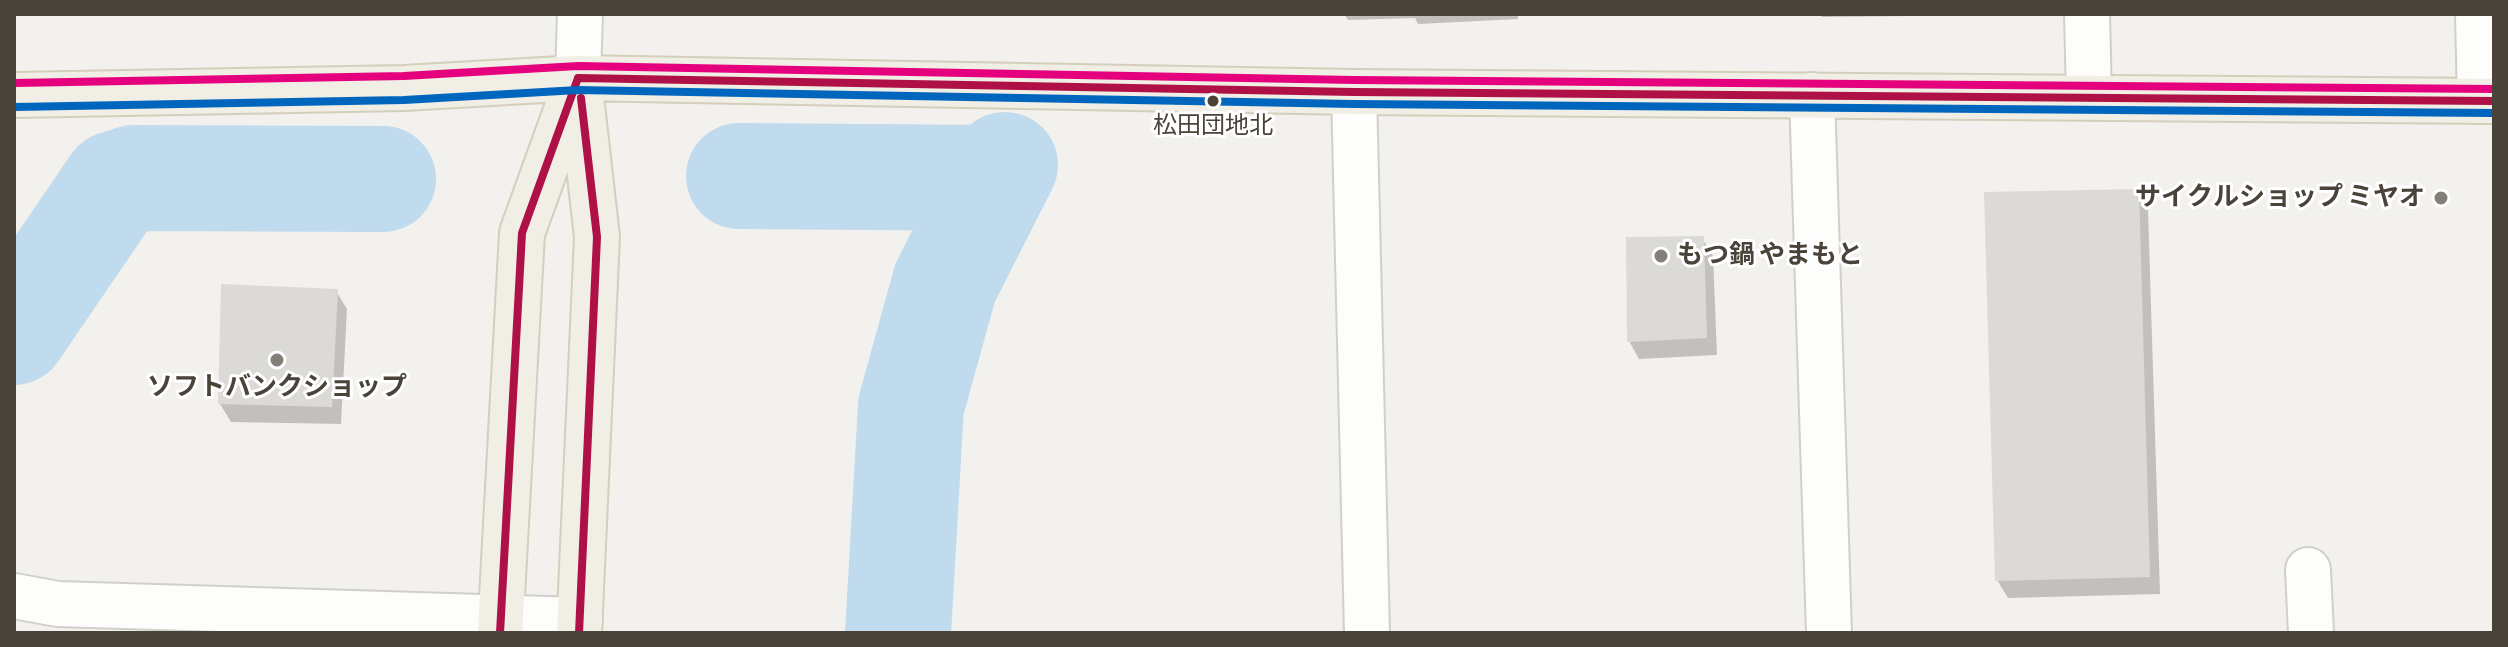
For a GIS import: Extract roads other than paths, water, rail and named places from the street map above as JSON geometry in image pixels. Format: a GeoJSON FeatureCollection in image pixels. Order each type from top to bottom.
{"type":"FeatureCollection","features":[{"type":"Feature","properties":{"kind":"main road"},"geometry":{"type":"LineString","coordinates":[[500,626],[522,233],[578,78]]}},
{"type":"Feature","properties":{"kind":"main road"},"geometry":{"type":"LineString","coordinates":[[578,78],[597,237],[580,627]]}},
{"type":"Feature","properties":{"kind":"main road"},"geometry":{"type":"LineString","coordinates":[[14,95],[404,88],[578,78],[1354,92],[2487,101]]}},
{"type":"Feature","properties":{"kind":"street"},"geometry":{"type":"LineString","coordinates":[[578,78],[580,14]]}},
{"type":"Feature","properties":{"kind":"street"},"geometry":{"type":"LineString","coordinates":[[2087,14],[2089,97]]}},
{"type":"Feature","properties":{"kind":"street"},"geometry":{"type":"LineString","coordinates":[[2478,14],[2487,101]]}},
{"type":"Feature","properties":{"kind":"street"},"geometry":{"type":"LineString","coordinates":[[1354,92],[1367,633]]}},
{"type":"Feature","properties":{"kind":"street"},"geometry":{"type":"LineString","coordinates":[[1812,95],[1829,633]]}},
{"type":"Feature","properties":{"kind":"street"},"geometry":{"type":"LineString","coordinates":[[2308,570],[2311,633]]}},
{"type":"Feature","properties":{"kind":"street"},"geometry":{"type":"LineString","coordinates":[[14,596],[58,618],[580,627]]}},
{"type":"Feature","properties":{"kind":"waterway"},"geometry":{"type":"LineString","coordinates":[[898,633],[911,406],[945,283],[1005,165]]}},
{"type":"Feature","properties":{"kind":"waterway"},"geometry":{"type":"LineString","coordinates":[[739,176],[998,178]]}},
{"type":"Feature","properties":{"kind":"waterway"},"geometry":{"type":"LineString","coordinates":[[14,332],[115,184],[134,178],[383,179]]}},
{"type":"Feature","properties":{"kind":"place","name":"松田団地北"},"geometry":{"type":"Point","coordinates":[1213,101]}},
{"type":"Feature","properties":{"kind":"place","name":"サイクルショップ ミヤオ"},"geometry":{"type":"Point","coordinates":[2441,198]}},
{"type":"Feature","properties":{"kind":"place","name":"もつ鍋 やまもと"},"geometry":{"type":"Point","coordinates":[1661,256]}},
{"type":"Feature","properties":{"kind":"place","name":"ソフトバンクショップ"},"geometry":{"type":"Point","coordinates":[277,360]}}]}
